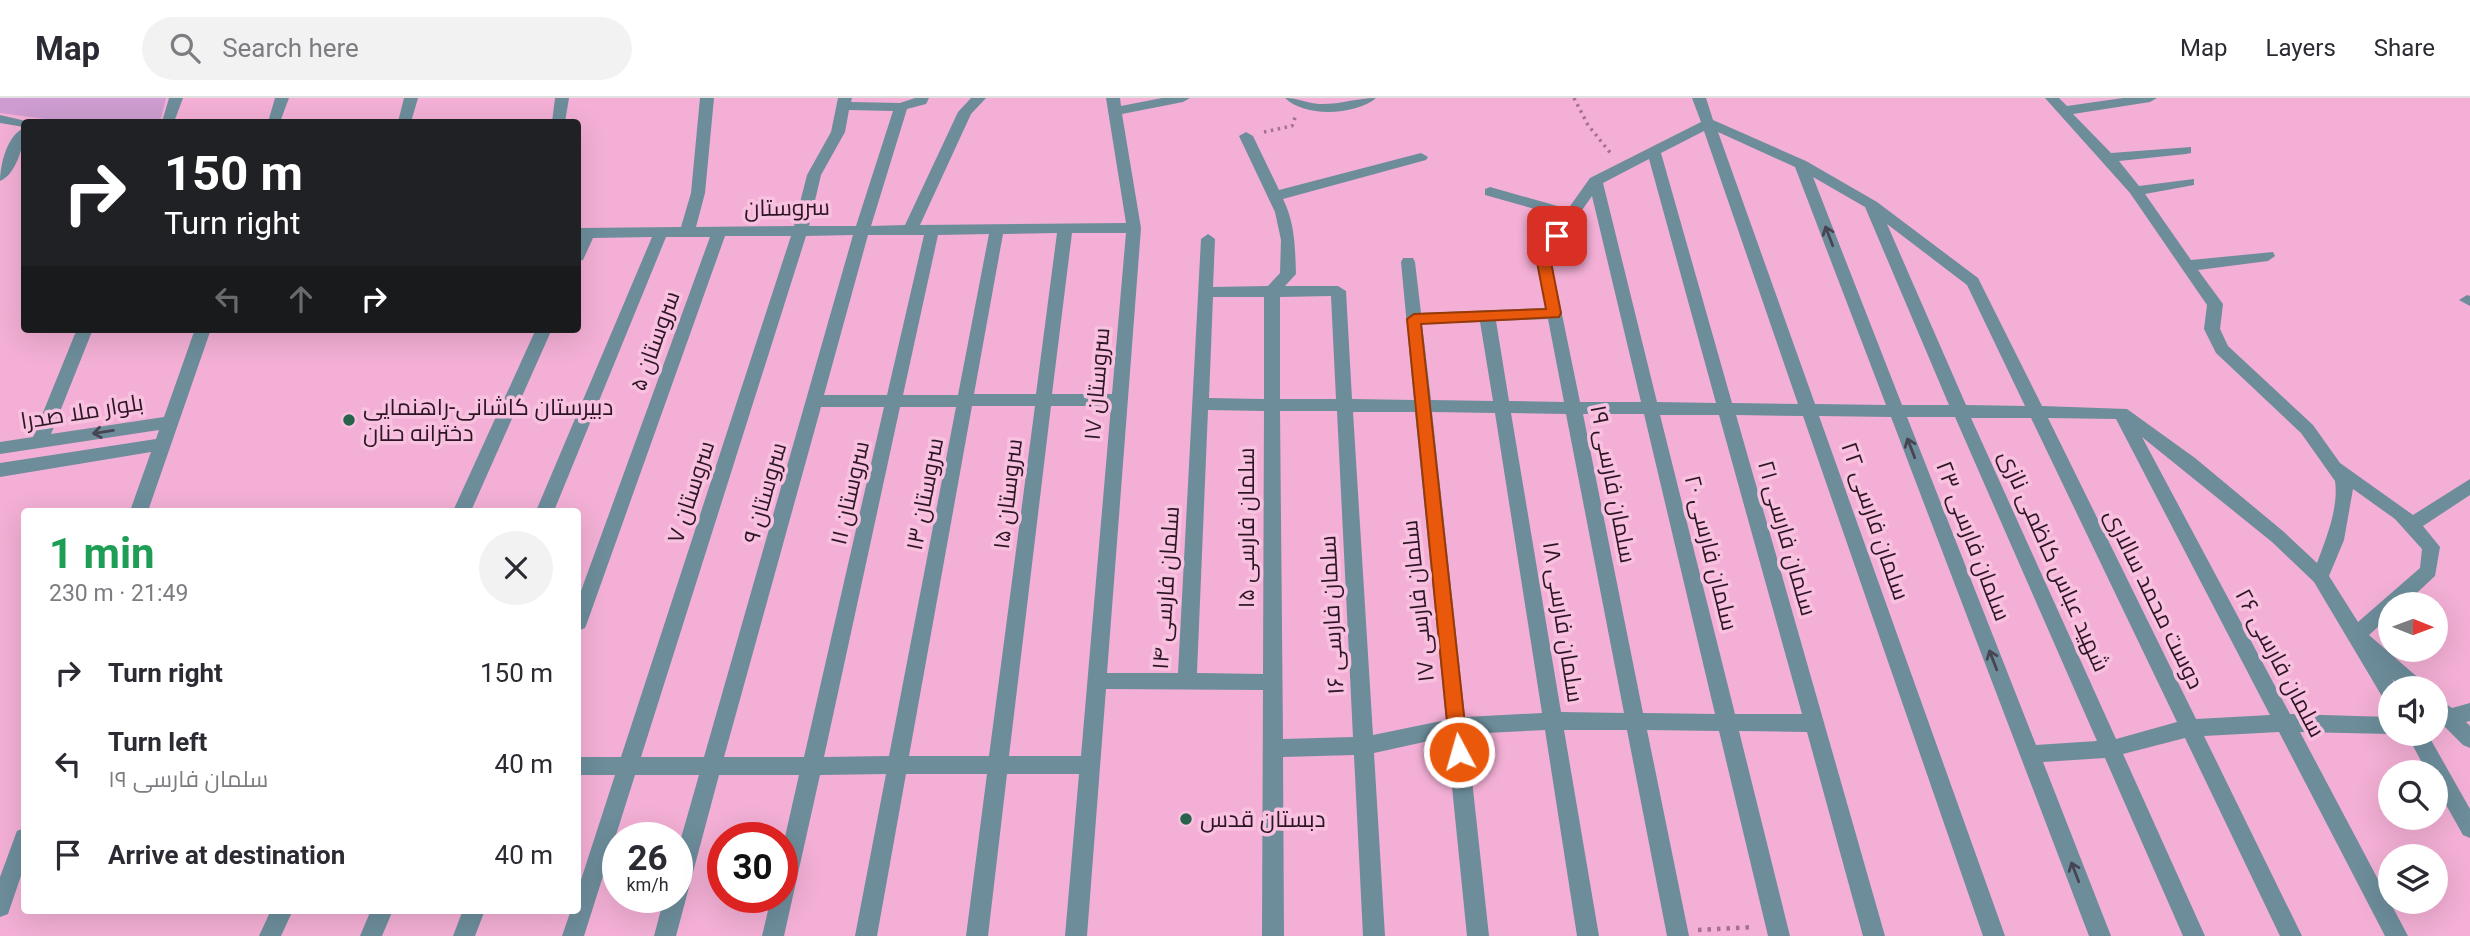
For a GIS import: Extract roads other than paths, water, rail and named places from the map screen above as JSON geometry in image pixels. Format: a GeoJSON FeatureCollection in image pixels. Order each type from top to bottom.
{"type":"FeatureCollection","features":[{"type":"Feature","properties":{"kind":"street"},"geometry":{"type":"LineString","coordinates":[[169,119],[176,98]]}},
{"type":"Feature","properties":{"kind":"street"},"geometry":{"type":"LineString","coordinates":[[275,119],[282,98]]}},
{"type":"Feature","properties":{"kind":"street"},"geometry":{"type":"LineString","coordinates":[[406,119],[411,98]]}},
{"type":"Feature","properties":{"kind":"street"},"geometry":{"type":"LineString","coordinates":[[559,119],[562,98]]}},
{"type":"Feature","properties":{"kind":"street"},"geometry":{"type":"LineString","coordinates":[[687,232],[698,193],[707,98]]}},
{"type":"Feature","properties":{"kind":"street"},"geometry":{"type":"LineString","coordinates":[[845,102],[901,107],[921,101],[922,98]]}},
{"type":"Feature","properties":{"kind":"street"},"geometry":{"type":"LineString","coordinates":[[909,230],[965,112],[979,98]]}},
{"type":"Feature","properties":{"kind":"street"},"geometry":{"type":"LineString","coordinates":[[1114,105],[1183,98]]}},
{"type":"Feature","properties":{"kind":"street"},"geometry":{"type":"LineString","coordinates":[[1296,101],[1321,111],[1369,98]]}},
{"type":"Feature","properties":{"kind":"street"},"geometry":{"type":"LineString","coordinates":[[1699,98],[1709,123],[1801,164],[1872,205]]}},
{"type":"Feature","properties":{"kind":"street"},"geometry":{"type":"LineString","coordinates":[[2058,104],[2150,98]]}},
{"type":"Feature","properties":{"kind":"street","name":"سروستان ۷"},"geometry":{"type":"LineString","coordinates":[[581,910],[800,231],[814,175],[838,132],[845,102]]}},
{"type":"Feature","properties":{"kind":"street"},"geometry":{"type":"LineString","coordinates":[[2058,104],[2136,191],[2215,304],[2212,329],[2222,349],[2307,429],[2338,469],[2401,514],[2431,547],[2429,571],[2405,592]]}},
{"type":"Feature","properties":{"kind":"street","name":"سروستان ۱۷"},"geometry":{"type":"LineString","coordinates":[[1097,681],[1134,228],[1114,105]]}},
{"type":"Feature","properties":{"kind":"street","name":"سروستان ۹"},"geometry":{"type":"LineString","coordinates":[[693,832],[862,230],[901,107]]}},
{"type":"Feature","properties":{"kind":"street"},"geometry":{"type":"LineString","coordinates":[[0,119],[21,122]]}},
{"type":"Feature","properties":{"kind":"street"},"geometry":{"type":"LineString","coordinates":[[1595,181],[1709,123]]}},
{"type":"Feature","properties":{"kind":"street","name":"سلمان فارسی ۲۲"},"geometry":{"type":"LineString","coordinates":[[1709,123],[1994,936]]}},
{"type":"Feature","properties":{"kind":"street","name":"سلمان فارسی ۱۵"},"geometry":{"type":"LineString","coordinates":[[1246,136],[1282,212],[1288,240],[1288,274],[1272,291],[1270,405],[1273,936]]}},
{"type":"Feature","properties":{"kind":"street"},"geometry":{"type":"LineString","coordinates":[[0,177],[21,138]]}},
{"type":"Feature","properties":{"kind":"street"},"geometry":{"type":"LineString","coordinates":[[2108,158],[2186,150]]}},
{"type":"Feature","properties":{"kind":"street","name":"سلمان فارسی ۲۱"},"geometry":{"type":"LineString","coordinates":[[1654,153],[1874,936]]}},
{"type":"Feature","properties":{"kind":"street"},"geometry":{"type":"LineString","coordinates":[[1275,196],[1420,157]]}},
{"type":"Feature","properties":{"kind":"street","name":"سلمان فارسی ۲۳"},"geometry":{"type":"LineString","coordinates":[[1801,164],[2100,936]]}},
{"type":"Feature","properties":{"kind":"street","name":"سلمان فارسی ۱۹"},"geometry":{"type":"LineString","coordinates":[[1595,181],[1543,257],[1678,934]]}},
{"type":"Feature","properties":{"kind":"street","name":"سلمان فارسی ۲۰"},"geometry":{"type":"LineString","coordinates":[[1595,181],[1778,931]]}},
{"type":"Feature","properties":{"kind":"street"},"geometry":{"type":"LineString","coordinates":[[2136,191],[2189,182]]}},
{"type":"Feature","properties":{"kind":"street"},"geometry":{"type":"LineString","coordinates":[[1490,192],[1572,215]]}},
{"type":"Feature","properties":{"kind":"street","name":"دوست محمد سالاری"},"geometry":{"type":"LineString","coordinates":[[1872,205],[1973,282],[2291,936]]}},
{"type":"Feature","properties":{"kind":"street","name":"شهید عباس کاظمی نازی"},"geometry":{"type":"LineString","coordinates":[[1872,205],[1961,413],[2194,936]]}},
{"type":"Feature","properties":{"kind":"street","name":"سروستان ۱۵"},"geometry":{"type":"LineString","coordinates":[[977,936],[1065,228]]}},
{"type":"Feature","properties":{"kind":"street"},"geometry":{"type":"LineString","coordinates":[[997,229],[1134,228]]}},
{"type":"Feature","properties":{"kind":"street","name":"سروستان"},"geometry":{"type":"LineString","coordinates":[[583,233],[997,229]]}},
{"type":"Feature","properties":{"kind":"street","name":"سروستان ۱۳"},"geometry":{"type":"LineString","coordinates":[[866,936],[997,229]]}},
{"type":"Feature","properties":{"kind":"street","name":"سروستان ۱۱"},"geometry":{"type":"LineString","coordinates":[[798,825],[932,230]]}},
{"type":"Feature","properties":{"kind":"street"},"geometry":{"type":"LineString","coordinates":[[546,508],[661,232]]}},
{"type":"Feature","properties":{"kind":"street","name":"سروستان ۵"},"geometry":{"type":"LineString","coordinates":[[581,615],[719,232]]}},
{"type":"Feature","properties":{"kind":"street","name":"سلمان فارسی ۱۴"},"geometry":{"type":"LineString","coordinates":[[1097,681],[1187,682],[1208,239]]}},
{"type":"Feature","properties":{"kind":"street"},"geometry":{"type":"LineString","coordinates":[[2187,266],[2268,256]]}},
{"type":"Feature","properties":{"kind":"street","name":"سلمان فارسی ۱۷"},"geometry":{"type":"LineString","coordinates":[[1408,262],[1478,936]]}},
{"type":"Feature","properties":{"kind":"street"},"geometry":{"type":"LineString","coordinates":[[1205,292],[1272,291]]}},
{"type":"Feature","properties":{"kind":"street","name":"سلمان فارسی ۱۶"},"geometry":{"type":"LineString","coordinates":[[1272,291],[1338,291],[1374,936]]}},
{"type":"Feature","properties":{"kind":"street"},"geometry":{"type":"LineString","coordinates":[[1414,319],[1554,313]]}},
{"type":"Feature","properties":{"kind":"street","name":"سلمان فارسی ۱۸"},"geometry":{"type":"LineString","coordinates":[[1487,316],[1588,936]]}},
{"type":"Feature","properties":{"kind":"street"},"geometry":{"type":"LineString","coordinates":[[39,442],[83,333]]}},
{"type":"Feature","properties":{"kind":"street"},"geometry":{"type":"LineString","coordinates":[[140,508],[203,333]]}},
{"type":"Feature","properties":{"kind":"street"},"geometry":{"type":"LineString","coordinates":[[463,508],[542,333]]}},
{"type":"Feature","properties":{"kind":"street"},"geometry":{"type":"LineString","coordinates":[[815,401],[1118,400]]}},
{"type":"Feature","properties":{"kind":"street"},"geometry":{"type":"LineString","coordinates":[[1200,404],[2121,414],[2189,463],[2278,537],[2320,577],[2380,676]]}},
{"type":"Feature","properties":{"kind":"street","name":"سلمان فارسی ۲۶"},"geometry":{"type":"LineString","coordinates":[[2121,414],[2397,936]]}},
{"type":"Feature","properties":{"kind":"street","name":"بلوار ملا صدرا"},"geometry":{"type":"LineString","coordinates":[[0,448],[171,422]]}},
{"type":"Feature","properties":{"kind":"street","name":"بلوار ملا صدرا"},"geometry":{"type":"LineString","coordinates":[[0,470],[163,444]]}},
{"type":"Feature","properties":{"kind":"street"},"geometry":{"type":"LineString","coordinates":[[2320,577],[2335,540],[2345,491],[2338,469]]}},
{"type":"Feature","properties":{"kind":"street"},"geometry":{"type":"LineString","coordinates":[[2411,525],[2470,486]]}},
{"type":"Feature","properties":{"kind":"street"},"geometry":{"type":"LineString","coordinates":[[2356,635],[2378,616]]}},
{"type":"Feature","properties":{"kind":"street"},"geometry":{"type":"LineString","coordinates":[[2356,635],[2402,676]]}},
{"type":"Feature","properties":{"kind":"street"},"geometry":{"type":"LineString","coordinates":[[1076,936],[1097,681]]}},
{"type":"Feature","properties":{"kind":"street"},"geometry":{"type":"LineString","coordinates":[[1187,682],[1272,682]]}},
{"type":"Feature","properties":{"kind":"street"},"geometry":{"type":"LineString","coordinates":[[2448,714],[2470,712]]}},
{"type":"Feature","properties":{"kind":"street"},"geometry":{"type":"LineString","coordinates":[[2448,720],[2470,739]]}},
{"type":"Feature","properties":{"kind":"street"},"geometry":{"type":"LineString","coordinates":[[1272,748],[1364,746],[1456,726],[1554,721],[1814,723]]}},
{"type":"Feature","properties":{"kind":"street"},"geometry":{"type":"LineString","coordinates":[[2029,754],[2110,748],[2189,727],[2284,723],[2378,725]]}},
{"type":"Feature","properties":{"kind":"street"},"geometry":{"type":"LineString","coordinates":[[2423,746],[2470,828]]}},
{"type":"Feature","properties":{"kind":"street"},"geometry":{"type":"LineString","coordinates":[[581,766],[1090,765]]}},
{"type":"Feature","properties":{"kind":"street"},"geometry":{"type":"LineString","coordinates":[[0,907],[21,847]]}},
{"type":"Feature","properties":{"kind":"street"},"geometry":{"type":"LineString","coordinates":[[664,936],[671,913]]}},
{"type":"Feature","properties":{"kind":"street","name":"سروستان ۱۱"},"geometry":{"type":"LineString","coordinates":[[774,936],[779,913]]}},
{"type":"Feature","properties":{"kind":"street"},"geometry":{"type":"LineString","coordinates":[[270,936],[280,914]]}},
{"type":"Feature","properties":{"kind":"street"},"geometry":{"type":"LineString","coordinates":[[371,936],[380,914]]}},
{"type":"Feature","properties":{"kind":"street"},"geometry":{"type":"LineString","coordinates":[[464,936],[472,914]]}},
{"type":"Feature","properties":{"kind":"street","name":"سروستان ۷"},"geometry":{"type":"LineString","coordinates":[[573,936],[580,914]]}},
{"type":"Feature","properties":{"kind":"place","name":"دبیرستان کاشانی-راهنمایی دخترانه حنان"},"geometry":{"type":"Point","coordinates":[349,420]}},
{"type":"Feature","properties":{"kind":"place","name":"دبستان قدس"},"geometry":{"type":"Point","coordinates":[1186,819]}}]}
